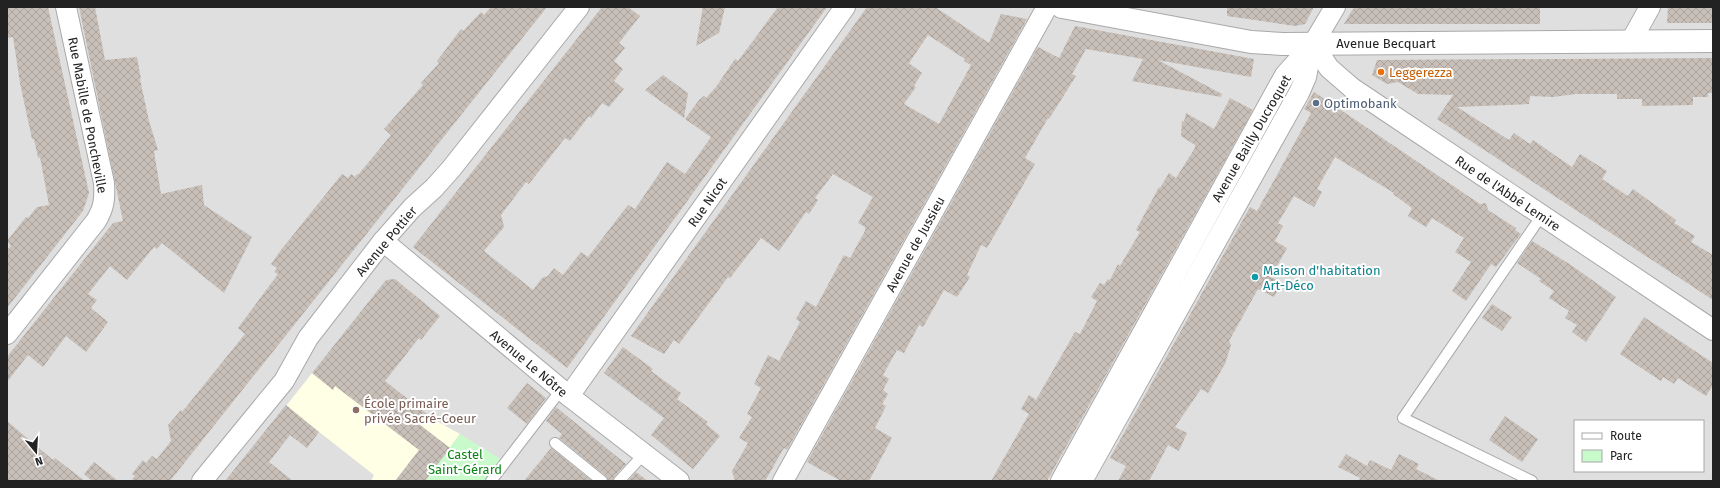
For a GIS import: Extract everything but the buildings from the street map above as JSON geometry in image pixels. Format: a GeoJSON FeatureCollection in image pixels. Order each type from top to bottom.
{"type":"FeatureCollection","features":[{"type":"Feature","properties":{"kind":"street","name":"Rue Mabille de Poncheville"},"geometry":{"type":"LineString","coordinates":[[7,334],[104,209],[104,183],[66,7]]}},
{"type":"Feature","properties":{"kind":"street","name":"Avenue Pottier"},"geometry":{"type":"LineString","coordinates":[[202,481],[284,381],[308,338],[383,241],[412,208],[447,174],[579,7]]}},
{"type":"Feature","properties":{"kind":"street","name":"Rue Nicot"},"geometry":{"type":"LineString","coordinates":[[565,393],[845,7]]}},
{"type":"Feature","properties":{"kind":"street","name":"Avenue de Jussieu"},"geometry":{"type":"LineString","coordinates":[[783,481],[1047,7]]}},
{"type":"Feature","properties":{"kind":"street","name":"Avenue Becquart"},"geometry":{"type":"LineString","coordinates":[[1062,7],[1109,11],[1251,42],[1313,44],[1713,41]]}},
{"type":"Feature","properties":{"kind":"street"},"geometry":{"type":"LineString","coordinates":[[1313,44],[1335,7]]}},
{"type":"Feature","properties":{"kind":"street"},"geometry":{"type":"LineString","coordinates":[[1631,41],[1650,7]]}},
{"type":"Feature","properties":{"kind":"street","name":"Rue de l'Abbé Lemire"},"geometry":{"type":"LineString","coordinates":[[1313,44],[1329,68],[1352,88],[1713,330]]}},
{"type":"Feature","properties":{"kind":"street","name":"Avenue Bailly Ducroquet"},"geometry":{"type":"LineString","coordinates":[[1061,481],[1285,75],[1313,44]]}},
{"type":"Feature","properties":{"kind":"street","name":"Avenue Bailly Ducroquet"},"geometry":{"type":"LineString","coordinates":[[1082,481],[1299,93],[1306,77],[1313,44]]}},
{"type":"Feature","properties":{"kind":"street","name":"Avenue Le Nôtre"},"geometry":{"type":"LineString","coordinates":[[383,241],[565,393],[679,481]]}},
{"type":"Feature","properties":{"kind":"lane"},"geometry":{"type":"LineString","coordinates":[[1532,481],[1403,418],[1542,215]]}},
{"type":"Feature","properties":{"kind":"lane"},"geometry":{"type":"LineString","coordinates":[[491,481],[565,393]]}},
{"type":"Feature","properties":{"kind":"lane"},"geometry":{"type":"LineString","coordinates":[[555,443],[602,481]]}},
{"type":"Feature","properties":{"kind":"lane"},"geometry":{"type":"LineString","coordinates":[[620,481],[644,454]]}},
{"type":"Feature","properties":{"kind":"shaded area"},"geometry":{"type":"Polygon","coordinates":[[[7,7],[1713,7],[1713,481],[7,481],[7,7]]]}},
{"type":"Feature","properties":{"kind":"shaded area","name":"École primaire privée Sacré-Coeur"},"geometry":{"type":"Polygon","coordinates":[[[324,358],[460,434],[425,481],[371,481],[374,475],[286,406],[324,358]]]}},
{"type":"Feature","properties":{"kind":"shaded area"},"geometry":{"type":"Polygon","coordinates":[[[498,467],[513,481],[490,481],[498,467]]]}},
{"type":"Feature","properties":{"kind":"green space","name":"Castel Saint-Gérard"},"geometry":{"type":"Polygon","coordinates":[[[460,434],[502,460],[490,481],[425,481],[460,434]]]}},
{"type":"Feature","properties":{"kind":"place","name":"Leggerezza"},"geometry":{"type":"Point","coordinates":[1381,72]}},
{"type":"Feature","properties":{"kind":"place","name":"Optimobank"},"geometry":{"type":"Point","coordinates":[1316,103]}},
{"type":"Feature","properties":{"kind":"place","name":"Maison d'habitation Art-Déco"},"geometry":{"type":"Point","coordinates":[1255,277]}},
{"type":"Feature","properties":{"kind":"place","name":"École primaire privée Sacré-Coeur"},"geometry":{"type":"Point","coordinates":[356,410]}}]}
